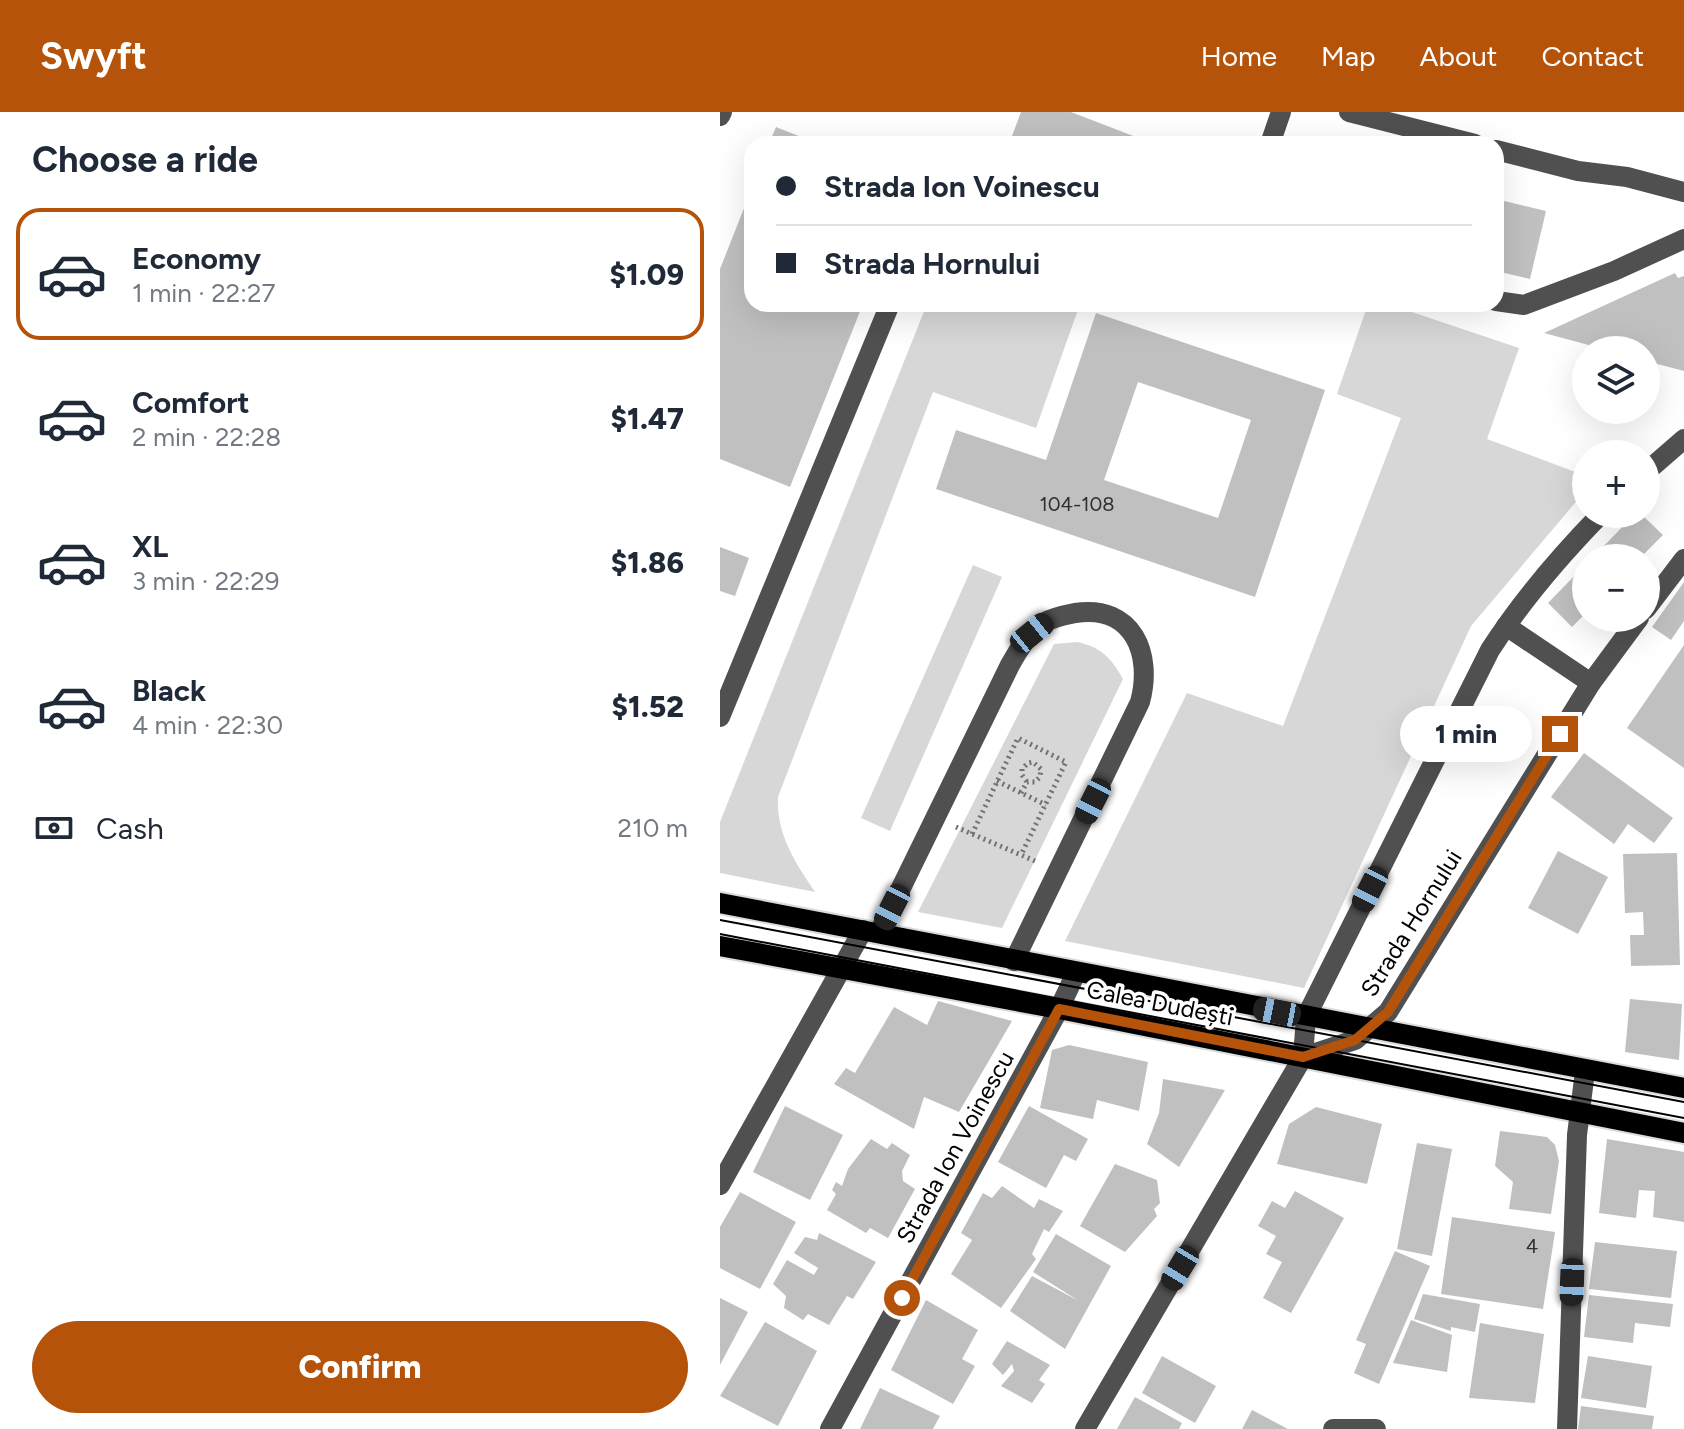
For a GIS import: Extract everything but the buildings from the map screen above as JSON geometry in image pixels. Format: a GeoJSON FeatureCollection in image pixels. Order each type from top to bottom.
{"type":"FeatureCollection","features":[{"type":"Feature","properties":{"kind":"main road","name":"Calea Dudești"},"geometry":{"type":"LineString","coordinates":[[720,903],[1684,1088]]}},
{"type":"Feature","properties":{"kind":"main road","name":"Calea Dudești"},"geometry":{"type":"LineString","coordinates":[[720,946],[1059,1009],[1684,1133]]}},
{"type":"Feature","properties":{"kind":"street"},"geometry":{"type":"LineString","coordinates":[[1273,136],[1281,112]]}},
{"type":"Feature","properties":{"kind":"street"},"geometry":{"type":"LineString","coordinates":[[1349,112],[1444,136]]}},
{"type":"Feature","properties":{"kind":"street"},"geometry":{"type":"LineString","coordinates":[[1504,152],[1578,171],[1627,177],[1684,192]]}},
{"type":"Feature","properties":{"kind":"street"},"geometry":{"type":"LineString","coordinates":[[1504,302],[1524,305],[1614,271],[1684,239]]}},
{"type":"Feature","properties":{"kind":"street"},"geometry":{"type":"LineString","coordinates":[[720,717],[887,312]]}},
{"type":"Feature","properties":{"kind":"street"},"geometry":{"type":"LineString","coordinates":[[1660,460],[1684,439]]}},
{"type":"Feature","properties":{"kind":"street","name":"Strada Hornului"},"geometry":{"type":"LineString","coordinates":[[1587,528],[1555,561],[1490,650],[1306,1017],[1303,1057],[1355,1040],[1388,1012],[1591,683],[1629,632]]}},
{"type":"Feature","properties":{"kind":"street"},"geometry":{"type":"LineString","coordinates":[[1660,591],[1684,559]]}},
{"type":"Feature","properties":{"kind":"street"},"geometry":{"type":"LineString","coordinates":[[720,1185],[842,968],[871,932],[936,817],[1010,665],[1032,633],[1047,621],[1088,611],[1111,615],[1136,638],[1144,656],[1144,687],[1133,722],[1014,961]]}},
{"type":"Feature","properties":{"kind":"street"},"geometry":{"type":"LineString","coordinates":[[1506,626],[1591,683]]}},
{"type":"Feature","properties":{"kind":"street","name":"Strada Ion Voinescu"},"geometry":{"type":"LineString","coordinates":[[830,1429],[1076,973]]}},
{"type":"Feature","properties":{"kind":"street"},"geometry":{"type":"LineString","coordinates":[[1085,1429],[1303,1057]]}},
{"type":"Feature","properties":{"kind":"street"},"geometry":{"type":"LineString","coordinates":[[1567,1429],[1579,1113],[1585,1071]]}},
{"type":"Feature","properties":{"kind":"street"},"geometry":{"type":"LineString","coordinates":[[1333,1429],[1376,1429]]}},
{"type":"Feature","properties":{"kind":"path"},"geometry":{"type":"LineString","coordinates":[[972,834],[1018,738],[1066,762],[1021,855]]}},
{"type":"Feature","properties":{"kind":"path"},"geometry":{"type":"LineString","coordinates":[[1037,764],[1043,751]]}},
{"type":"Feature","properties":{"kind":"path"},"geometry":{"type":"LineString","coordinates":[[1028,763],[1037,764],[1041,769],[1040,777],[1035,782],[1027,782],[1022,769],[1028,763]]}},
{"type":"Feature","properties":{"kind":"path"},"geometry":{"type":"LineString","coordinates":[[997,781],[1046,805]]}},
{"type":"Feature","properties":{"kind":"path"},"geometry":{"type":"LineString","coordinates":[[1021,793],[1027,782]]}},
{"type":"Feature","properties":{"kind":"path"},"geometry":{"type":"LineString","coordinates":[[936,817],[1058,871]]}},
{"type":"Feature","properties":{"kind":"shaded area"},"geometry":{"type":"Polygon","coordinates":[[[924,312],[1077,312],[1036,428],[933,392],[778,797],[784,835],[794,859],[815,892],[720,873],[720,822],[924,312]]]}},
{"type":"Feature","properties":{"kind":"shaded area"},"geometry":{"type":"Polygon","coordinates":[[[1365,312],[1412,312],[1519,348],[1487,439],[1572,471],[1572,507],[1471,626],[1304,988],[1065,941],[1187,693],[1283,726],[1401,418],[1337,394],[1365,312]]]}},
{"type":"Feature","properties":{"kind":"shaded area"},"geometry":{"type":"Polygon","coordinates":[[[973,565],[1002,577],[890,831],[861,818],[973,565]]]}},
{"type":"Feature","properties":{"kind":"shaded area"},"geometry":{"type":"Polygon","coordinates":[[[1078,642],[1105,655],[1123,679],[1002,928],[918,912],[1054,644],[1078,642]]]}},
{"type":"Feature","properties":{"kind":"tram line"},"geometry":{"type":"LineString","coordinates":[[720,920],[1684,1102]]}},
{"type":"Feature","properties":{"kind":"tram line"},"geometry":{"type":"LineString","coordinates":[[720,934],[1684,1118]]}},
{"type":"Feature","properties":{"kind":"route"},"geometry":{"type":"LineString","coordinates":[[902,1298],[1059,1009],[1303,1057],[1355,1040],[1388,1012],[1560,734]]}}]}
